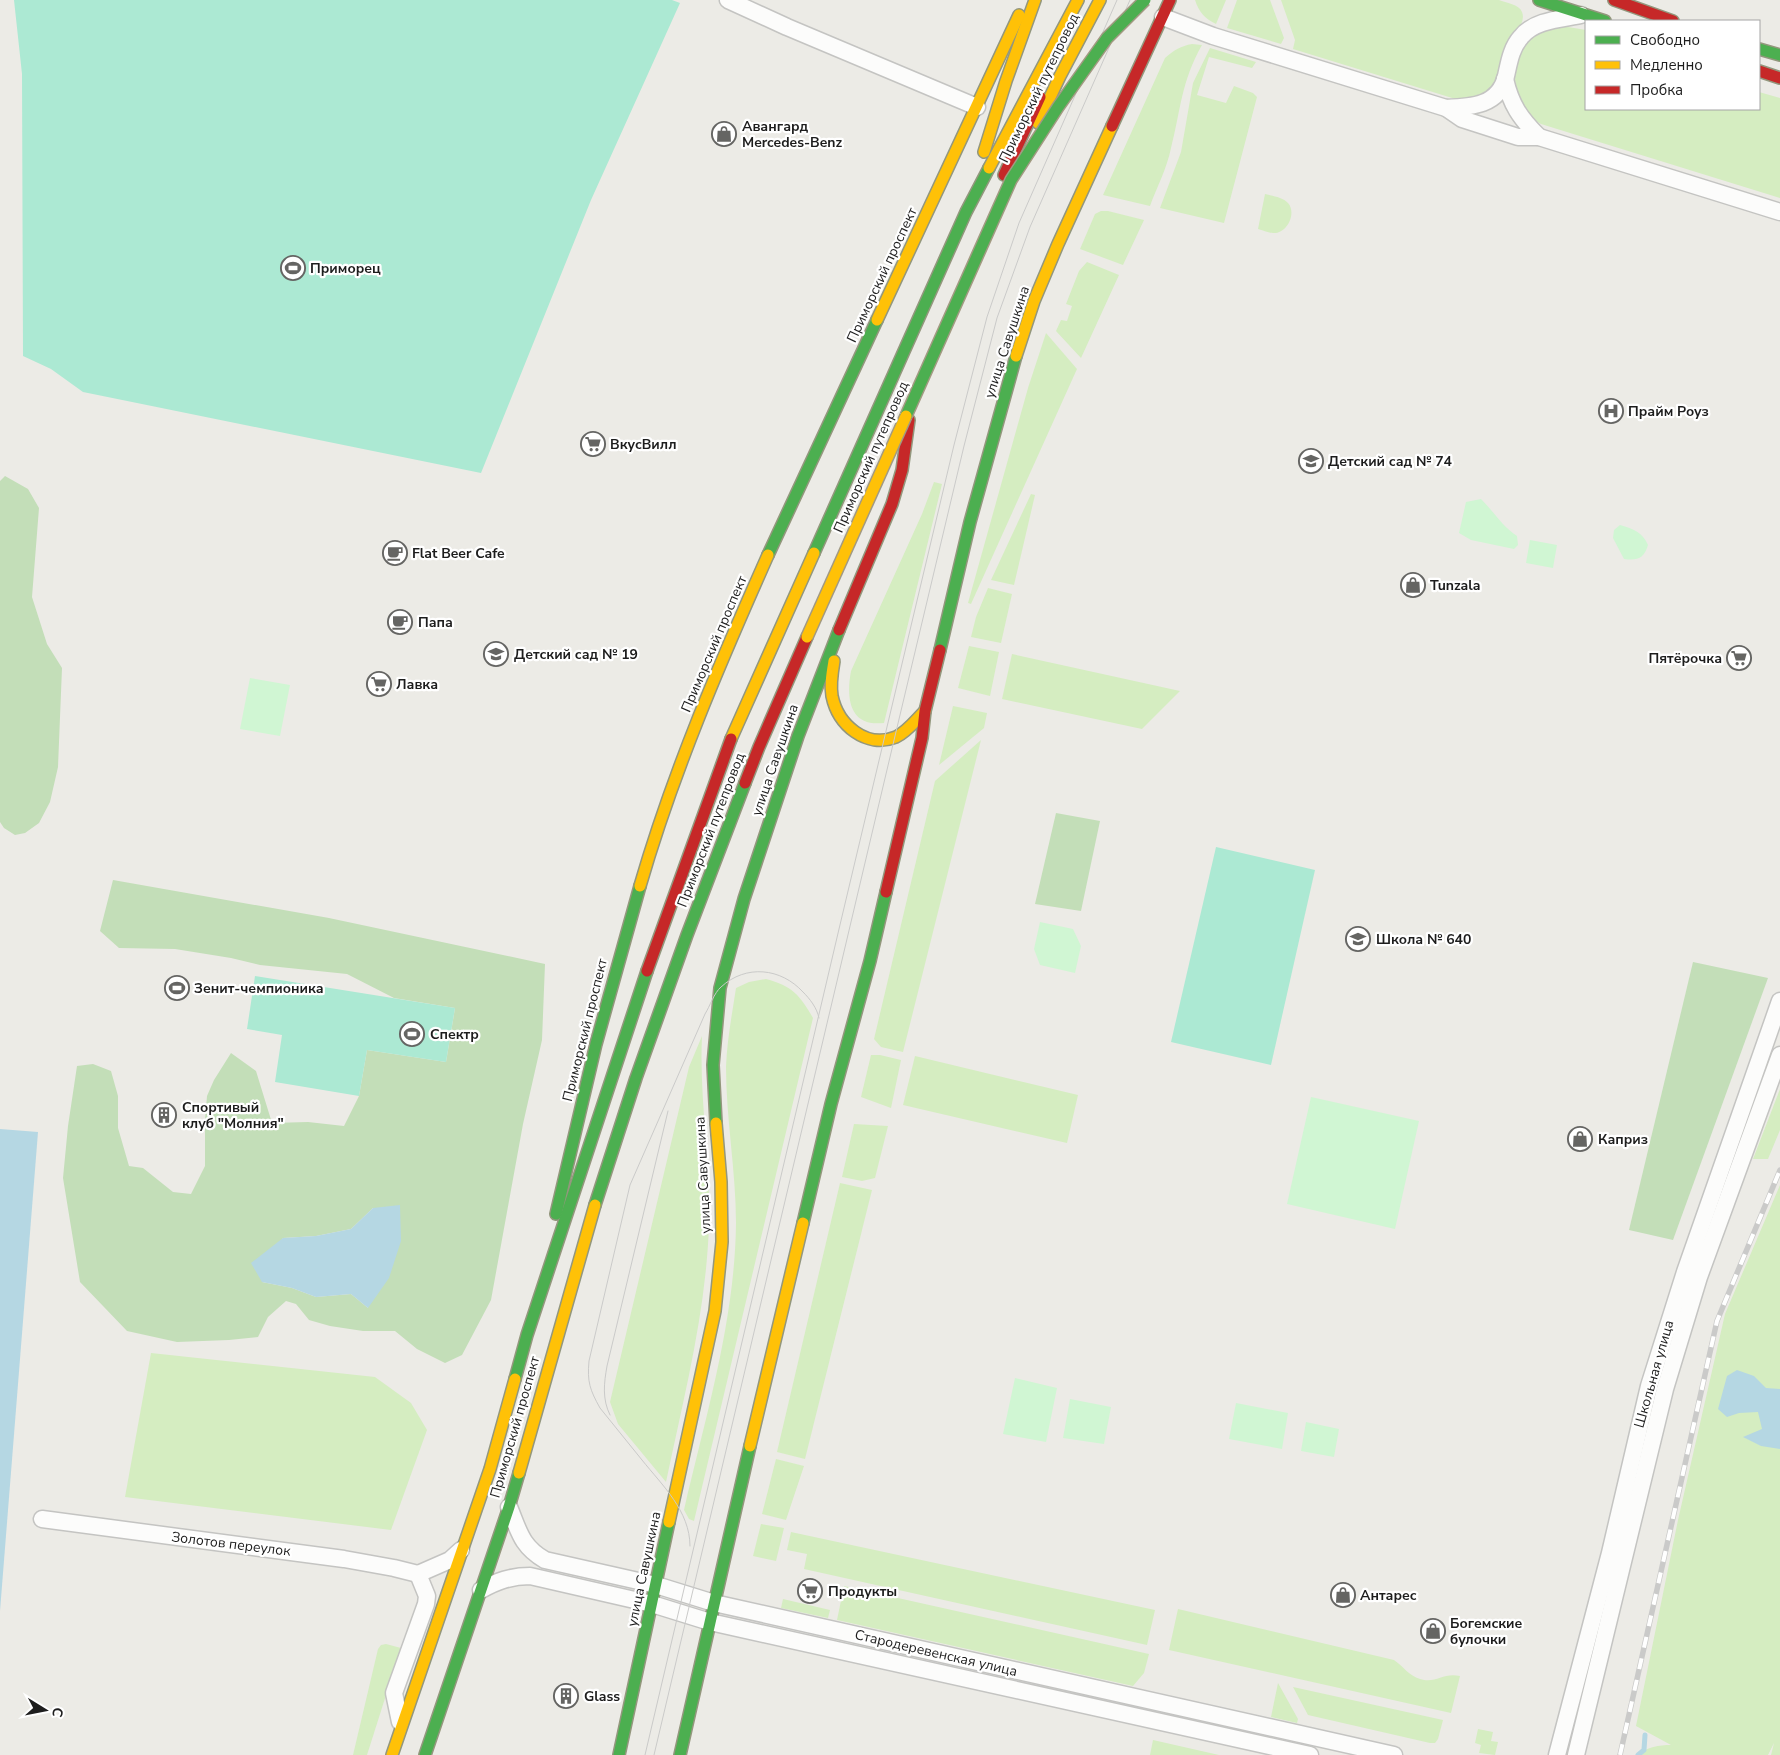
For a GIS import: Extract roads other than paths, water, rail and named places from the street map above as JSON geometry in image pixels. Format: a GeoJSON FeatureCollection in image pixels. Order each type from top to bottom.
{"type":"FeatureCollection","features":[{"type":"Feature","properties":{"kind":"main road","name":"Приморский проспект"},"geometry":{"type":"LineString","coordinates":[[392,1755],[490,1470],[527,1335],[614,977],[645,868],[680,765],[722,662],[785,519],[1025,0]]}},
{"type":"Feature","properties":{"kind":"main road"},"geometry":{"type":"LineString","coordinates":[[966,212],[1006,81],[1035,0]]}},
{"type":"Feature","properties":{"kind":"main road","name":"Приморский путепровод"},"geometry":{"type":"LineString","coordinates":[[662,926],[732,737],[966,212],[1078,0]]}},
{"type":"Feature","properties":{"kind":"main road","name":"улица Савушкина"},"geometry":{"type":"LineString","coordinates":[[619,1755],[715,1311],[722,1242],[721,1182],[713,1065],[720,988],[744,899],[792,754],[838,632],[895,495],[902,470],[912,388],[922,352],[1085,0]]}},
{"type":"Feature","properties":{"kind":"main road","name":"Приморский путепровод"},"geometry":{"type":"LineString","coordinates":[[687,935],[759,747],[1011,180],[1060,76],[1100,0]]}},
{"type":"Feature","properties":{"kind":"main road"},"geometry":{"type":"LineString","coordinates":[[1011,180],[1058,107],[1108,38],[1145,0]]}},
{"type":"Feature","properties":{"kind":"main road","name":"улица Савушкина"},"geometry":{"type":"LineString","coordinates":[[680,1755],[831,1104],[884,904],[922,738],[925,711],[982,476],[1010,374],[1034,301],[1058,244],[1170,0]]}},
{"type":"Feature","properties":{"kind":"main road"},"geometry":{"type":"LineString","coordinates":[[1539,0],[1602,20]]}},
{"type":"Feature","properties":{"kind":"main road"},"geometry":{"type":"LineString","coordinates":[[1614,0],[1671,20]]}},
{"type":"Feature","properties":{"kind":"main road"},"geometry":{"type":"LineString","coordinates":[[1760,49],[1780,56]]}},
{"type":"Feature","properties":{"kind":"main road"},"geometry":{"type":"LineString","coordinates":[[1760,71],[1780,78]]}},
{"type":"Feature","properties":{"kind":"main road","name":"улица Савушкина"},"geometry":{"type":"LineString","coordinates":[[838,632],[831,685],[835,709],[846,726],[860,736],[872,739],[890,738],[905,730],[925,711]]}},
{"type":"Feature","properties":{"kind":"main road","name":"Приморский проспект"},"geometry":{"type":"LineString","coordinates":[[527,1335],[662,926]]}},
{"type":"Feature","properties":{"kind":"main road","name":"Приморский проспект"},"geometry":{"type":"LineString","coordinates":[[425,1755],[509,1507],[589,1223],[636,1078],[687,935]]}},
{"type":"Feature","properties":{"kind":"street"},"geometry":{"type":"LineString","coordinates":[[728,0],[787,27],[977,107]]}},
{"type":"Feature","properties":{"kind":"street"},"geometry":{"type":"LineString","coordinates":[[1446,108],[1477,106],[1489,101],[1505,78],[1508,63],[1521,36],[1535,26],[1548,21],[1583,14]]}},
{"type":"Feature","properties":{"kind":"street"},"geometry":{"type":"LineString","coordinates":[[1163,17],[1213,36],[1446,108],[1462,119],[1518,137],[1539,137],[1780,212]]}},
{"type":"Feature","properties":{"kind":"street"},"geometry":{"type":"LineString","coordinates":[[1505,78],[1509,95],[1515,108],[1523,121],[1539,137]]}},
{"type":"Feature","properties":{"kind":"street","name":"Школьная улица"},"geometry":{"type":"LineString","coordinates":[[1557,1755],[1610,1553],[1649,1386],[1685,1272],[1780,1000]]}},
{"type":"Feature","properties":{"kind":"street","name":"Школьная улица"},"geometry":{"type":"LineString","coordinates":[[1576,1755],[1665,1388],[1699,1277],[1780,1055]]}},
{"type":"Feature","properties":{"kind":"street","name":"Стародеревенская улица"},"geometry":{"type":"LineString","coordinates":[[509,1507],[526,1545],[545,1560],[656,1584],[714,1603],[1394,1755]]}},
{"type":"Feature","properties":{"kind":"street","name":"Золотов переулок"},"geometry":{"type":"LineString","coordinates":[[42,1519],[344,1559],[418,1574]]}},
{"type":"Feature","properties":{"kind":"street"},"geometry":{"type":"LineString","coordinates":[[402,1728],[394,1694],[426,1604],[427,1596],[418,1574],[450,1560],[463,1549]]}},
{"type":"Feature","properties":{"kind":"street","name":"Стародеревенская улица"},"geometry":{"type":"LineString","coordinates":[[480,1590],[500,1580],[516,1576],[530,1576],[652,1604],[710,1622],[1310,1755]]}},
{"type":"Feature","properties":{"kind":"water"},"geometry":{"type":"Polygon","coordinates":[[[0,1129],[38,1132],[0,1611],[0,1129]]]}},
{"type":"Feature","properties":{"kind":"water"},"geometry":{"type":"Polygon","coordinates":[[[400,1205],[401,1241],[389,1278],[368,1308],[351,1294],[316,1297],[292,1288],[262,1282],[251,1263],[283,1238],[316,1236],[351,1229],[373,1208],[400,1205]]]}},
{"type":"Feature","properties":{"kind":"water"},"geometry":{"type":"Polygon","coordinates":[[[1737,1370],[1754,1376],[1766,1388],[1780,1389],[1780,1449],[1761,1446],[1743,1437],[1762,1429],[1758,1412],[1739,1413],[1727,1417],[1718,1409],[1727,1376],[1737,1370]]]}},
{"type":"Feature","properties":{"kind":"waterway"},"geometry":{"type":"LineString","coordinates":[[1638,1755],[1644,1750],[1645,1735]]}},
{"type":"Feature","properties":{"kind":"tram line"},"geometry":{"type":"LineString","coordinates":[[645,1755],[954,445],[987,317],[1019,223],[1117,0]]}},
{"type":"Feature","properties":{"kind":"tram line"},"geometry":{"type":"LineString","coordinates":[[654,1755],[964,446],[997,318],[1030,227],[1130,0]]}},
{"type":"Feature","properties":{"kind":"tram line"},"geometry":{"type":"LineString","coordinates":[[690,1546],[689,1533],[685,1521],[674,1499],[600,1408],[592,1391],[588,1375],[589,1361],[630,1185],[705,1014],[721,987],[741,975],[752,972],[774,974],[794,984],[803,992],[813,1004],[819,1018]]}},
{"type":"Feature","properties":{"kind":"tram line"},"geometry":{"type":"LineString","coordinates":[[610,1415],[605,1397],[607,1366],[668,1111]]}},
{"type":"Feature","properties":{"kind":"railway"},"geometry":{"type":"LineString","coordinates":[[1620,1755],[1717,1321],[1780,1170]]}},
{"type":"Feature","properties":{"kind":"place","name":"Авангард Mercedes-Benz"},"geometry":{"type":"Point","coordinates":[724,134]}},
{"type":"Feature","properties":{"kind":"place","name":"Приморец"},"geometry":{"type":"Point","coordinates":[293,268]}},
{"type":"Feature","properties":{"kind":"place","name":"Прайм Роуз"},"geometry":{"type":"Point","coordinates":[1611,411]}},
{"type":"Feature","properties":{"kind":"place","name":"ВкусВилл"},"geometry":{"type":"Point","coordinates":[593,444]}},
{"type":"Feature","properties":{"kind":"place","name":"Детский сад № 74"},"geometry":{"type":"Point","coordinates":[1311,461]}},
{"type":"Feature","properties":{"kind":"place","name":"Flat Beer Cafe"},"geometry":{"type":"Point","coordinates":[395,553]}},
{"type":"Feature","properties":{"kind":"place","name":"Tunzala"},"geometry":{"type":"Point","coordinates":[1413,585]}},
{"type":"Feature","properties":{"kind":"place","name":"Папа"},"geometry":{"type":"Point","coordinates":[400,622]}},
{"type":"Feature","properties":{"kind":"place","name":"Детский сад № 19"},"geometry":{"type":"Point","coordinates":[496,654]}},
{"type":"Feature","properties":{"kind":"place","name":"Пятёрочка"},"geometry":{"type":"Point","coordinates":[1739,658]}},
{"type":"Feature","properties":{"kind":"place","name":"Лавка"},"geometry":{"type":"Point","coordinates":[379,684]}},
{"type":"Feature","properties":{"kind":"place","name":"Школа № 640"},"geometry":{"type":"Point","coordinates":[1358,939]}},
{"type":"Feature","properties":{"kind":"place","name":"Зенит-чемпионика"},"geometry":{"type":"Point","coordinates":[177,988]}},
{"type":"Feature","properties":{"kind":"place","name":"Спектр"},"geometry":{"type":"Point","coordinates":[412,1034]}},
{"type":"Feature","properties":{"kind":"place","name":"Спортивый клуб \"Молния\""},"geometry":{"type":"Point","coordinates":[164,1115]}},
{"type":"Feature","properties":{"kind":"place","name":"Каприз"},"geometry":{"type":"Point","coordinates":[1580,1139]}},
{"type":"Feature","properties":{"kind":"place","name":"Продукты"},"geometry":{"type":"Point","coordinates":[810,1591]}},
{"type":"Feature","properties":{"kind":"place","name":"Антарес"},"geometry":{"type":"Point","coordinates":[1343,1595]}},
{"type":"Feature","properties":{"kind":"place","name":"Богемские булочки"},"geometry":{"type":"Point","coordinates":[1433,1631]}},
{"type":"Feature","properties":{"kind":"place","name":"Glass"},"geometry":{"type":"Point","coordinates":[566,1696]}}]}
